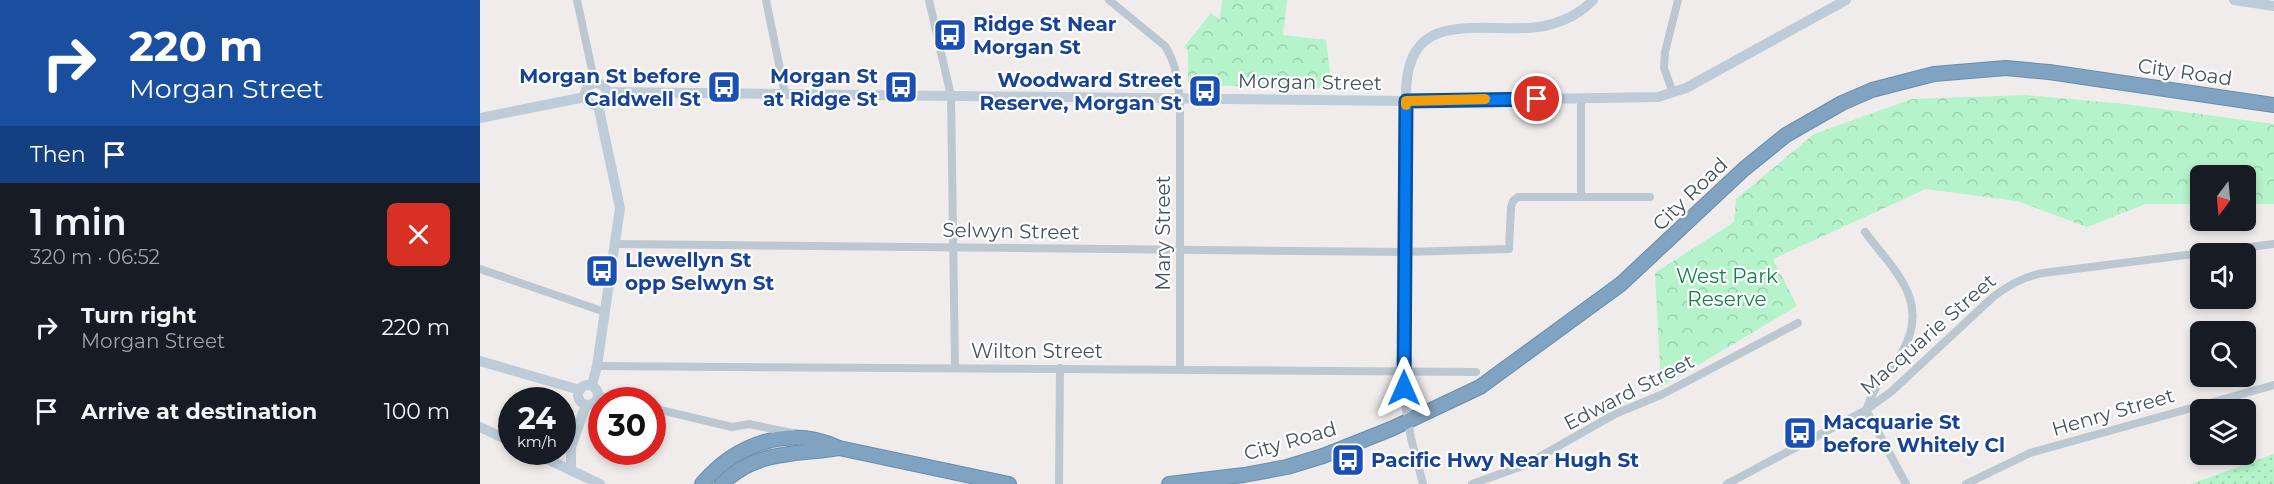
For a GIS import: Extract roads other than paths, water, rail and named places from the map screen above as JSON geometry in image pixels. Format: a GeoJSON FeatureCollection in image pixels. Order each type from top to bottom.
{"type":"FeatureCollection","features":[{"type":"Feature","properties":{"kind":"highway","name":"City Road"},"geometry":{"type":"LineString","coordinates":[[1169,484],[1287,467],[1323,456],[1466,396],[1510,367],[1621,284],[1764,152],[1814,117],[1872,90],[1934,74],[2006,68],[2049,72],[2274,105]]}},
{"type":"Feature","properties":{"kind":"highway"},"geometry":{"type":"LineString","coordinates":[[702,484],[724,462],[750,447],[780,438],[822,440],[839,448],[1009,484]]}},
{"type":"Feature","properties":{"kind":"highway"},"geometry":{"type":"LineString","coordinates":[[722,484],[747,466],[775,456],[791,452],[839,448]]}},
{"type":"Feature","properties":{"kind":"street"},"geometry":{"type":"LineString","coordinates":[[576,0],[595,84]]}},
{"type":"Feature","properties":{"kind":"street"},"geometry":{"type":"LineString","coordinates":[[766,0],[785,94]]}},
{"type":"Feature","properties":{"kind":"street"},"geometry":{"type":"LineString","coordinates":[[929,0],[951,96],[955,367]]}},
{"type":"Feature","properties":{"kind":"street","name":"Mary Street"},"geometry":{"type":"LineString","coordinates":[[1109,0],[1167,50],[1175,72],[1180,98],[1180,369]]}},
{"type":"Feature","properties":{"kind":"street"},"geometry":{"type":"LineString","coordinates":[[1423,484],[1407,421],[1404,371],[1406,101],[1407,74],[1411,58],[1433,35],[1443,31],[1473,26],[1528,28],[1544,26],[1560,22],[1576,14],[1593,0]]}},
{"type":"Feature","properties":{"kind":"street"},"geometry":{"type":"LineString","coordinates":[[1672,93],[1664,68],[1665,52],[1678,0]]}},
{"type":"Feature","properties":{"kind":"street"},"geometry":{"type":"LineString","coordinates":[[2234,0],[2274,6]]}},
{"type":"Feature","properties":{"kind":"street","name":"Morgan Street"},"geometry":{"type":"LineString","coordinates":[[607,92],[1406,101],[1658,97],[1672,93],[1841,1]]}},
{"type":"Feature","properties":{"kind":"street"},"geometry":{"type":"LineString","coordinates":[[595,84],[602,85],[607,92],[605,100],[598,105],[590,104],[585,97],[587,88],[595,84]]}},
{"type":"Feature","properties":{"kind":"street"},"geometry":{"type":"LineString","coordinates":[[480,118],[585,97]]}},
{"type":"Feature","properties":{"kind":"street"},"geometry":{"type":"LineString","coordinates":[[1581,98],[1581,196],[1650,197]]}},
{"type":"Feature","properties":{"kind":"street"},"geometry":{"type":"LineString","coordinates":[[571,471],[571,447],[586,405],[579,400],[580,390],[585,385],[592,386],[597,366],[620,208],[598,105]]}},
{"type":"Feature","properties":{"kind":"street","name":"Selwyn Street"},"geometry":{"type":"LineString","coordinates":[[615,244],[1405,252],[1509,249],[1511,207],[1518,197],[1581,196]]}},
{"type":"Feature","properties":{"kind":"street"},"geometry":{"type":"LineString","coordinates":[[1865,232],[1908,292],[1914,307],[1909,339],[1901,354],[1877,385],[1866,410],[1906,484]]}},
{"type":"Feature","properties":{"kind":"street","name":"Macquarie Street"},"geometry":{"type":"LineString","coordinates":[[1727,484],[1866,410],[1892,391],[1993,297],[2009,285],[2026,277],[2054,271],[2274,244]]}},
{"type":"Feature","properties":{"kind":"street"},"geometry":{"type":"LineString","coordinates":[[480,268],[605,312]]}},
{"type":"Feature","properties":{"kind":"street","name":"Edward Street"},"geometry":{"type":"LineString","coordinates":[[1472,484],[1525,465],[1615,414],[1663,394],[1798,323]]}},
{"type":"Feature","properties":{"kind":"street"},"geometry":{"type":"LineString","coordinates":[[480,361],[580,390]]}},
{"type":"Feature","properties":{"kind":"street","name":"Wilton Street"},"geometry":{"type":"LineString","coordinates":[[597,366],[1476,372]]}},
{"type":"Feature","properties":{"kind":"street"},"geometry":{"type":"LineString","coordinates":[[1059,484],[1060,368]]}},
{"type":"Feature","properties":{"kind":"street","name":"Henry Street"},"geometry":{"type":"LineString","coordinates":[[1966,484],[2030,453],[2274,385]]}},
{"type":"Feature","properties":{"kind":"street"},"geometry":{"type":"LineString","coordinates":[[666,411],[732,427],[749,424],[822,440]]}},
{"type":"Feature","properties":{"kind":"street"},"geometry":{"type":"LineString","coordinates":[[480,427],[498,435]]}},
{"type":"Feature","properties":{"kind":"street"},"geometry":{"type":"LineString","coordinates":[[559,465],[600,484]]}},
{"type":"Feature","properties":{"kind":"place","name":"Ridge St Near Morgan St"},"geometry":{"type":"Point","coordinates":[950,35]}},
{"type":"Feature","properties":{"kind":"place","name":"Morgan St before Caldwell St"},"geometry":{"type":"Point","coordinates":[724,87]}},
{"type":"Feature","properties":{"kind":"place","name":"Morgan St at Ridge St"},"geometry":{"type":"Point","coordinates":[901,87]}},
{"type":"Feature","properties":{"kind":"place","name":"Woodward Street Reserve, Morgan St"},"geometry":{"type":"Point","coordinates":[1205,91]}},
{"type":"Feature","properties":{"kind":"place","name":"Llewellyn St opp Selwyn St"},"geometry":{"type":"Point","coordinates":[602,271]}},
{"type":"Feature","properties":{"kind":"place","name":"Macquarie St before Whitely Cl"},"geometry":{"type":"Point","coordinates":[1800,433]}},
{"type":"Feature","properties":{"kind":"place","name":"Pacific Hwy Near Hugh St"},"geometry":{"type":"Point","coordinates":[1348,460]}},
{"type":"Feature","properties":{"kind":"park label","name":"West Park Reserve"},"geometry":{"type":"Point","coordinates":[1727,288]}}]}
